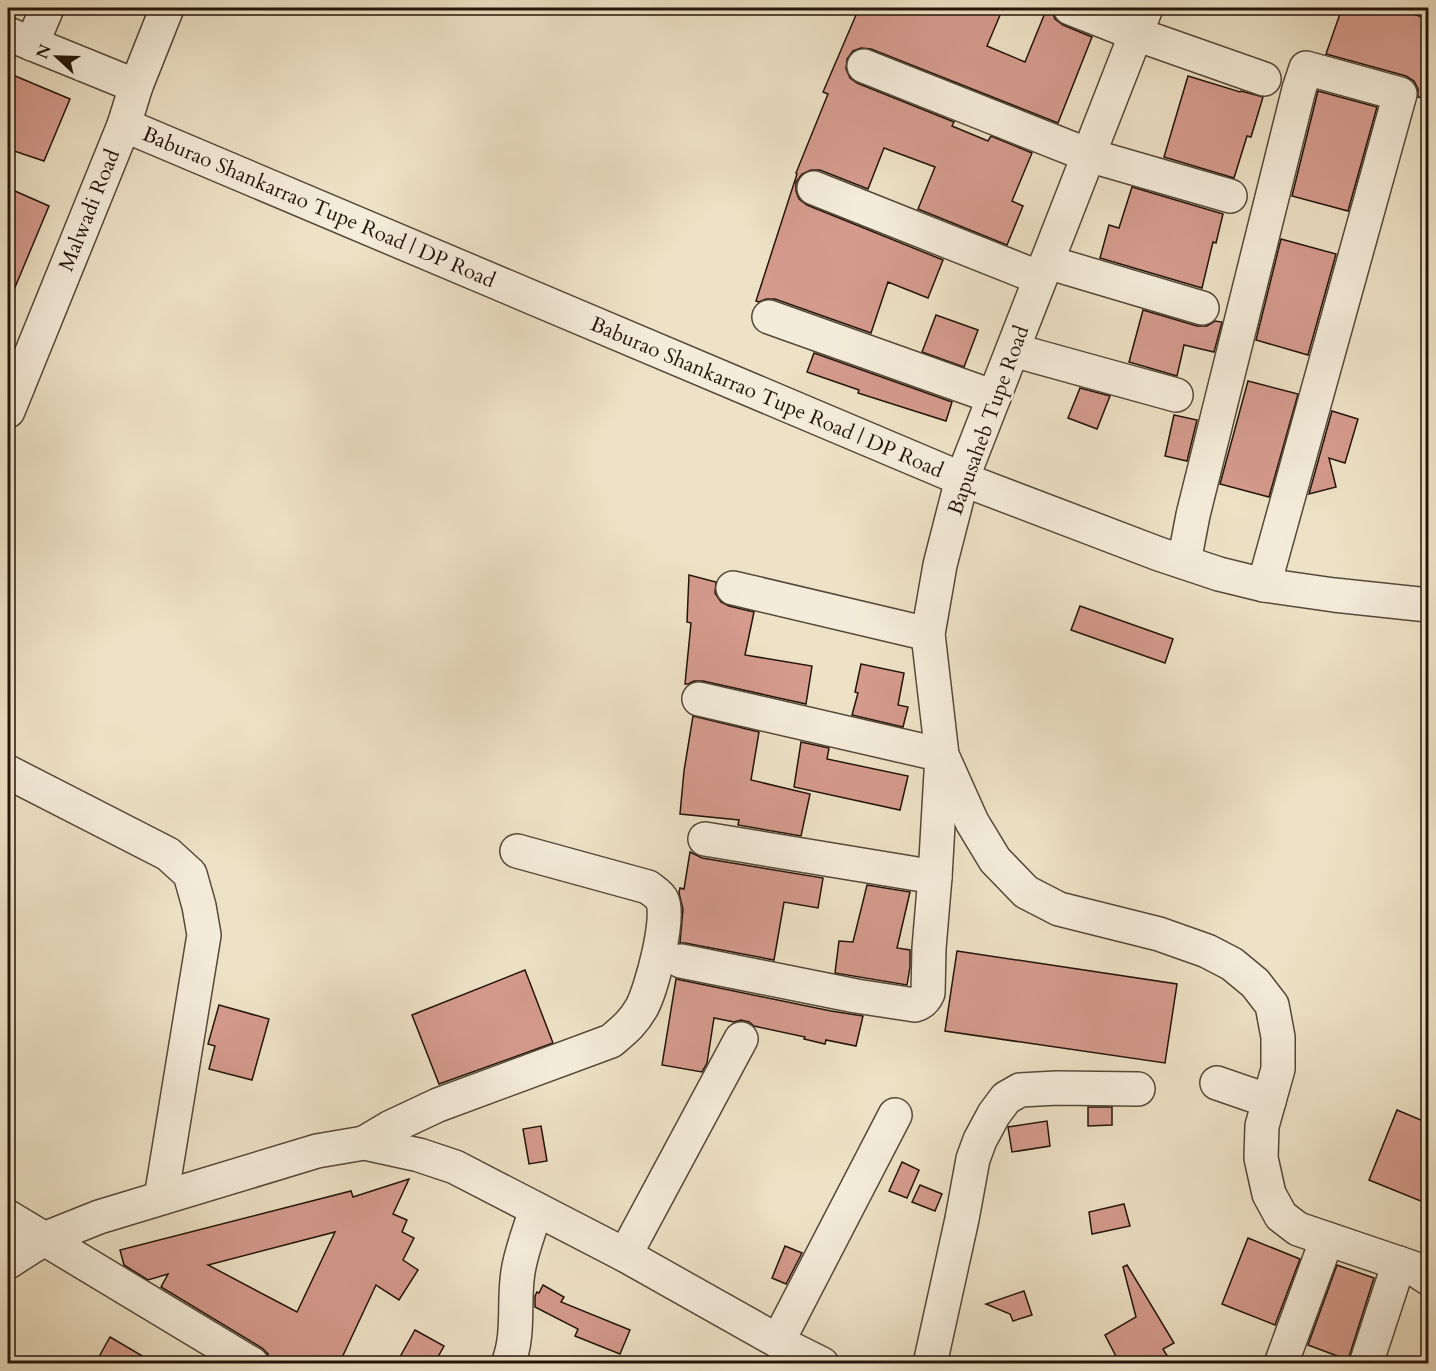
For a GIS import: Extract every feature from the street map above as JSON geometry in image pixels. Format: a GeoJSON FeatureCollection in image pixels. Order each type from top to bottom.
{"type":"FeatureCollection","features":[{"type":"Feature","properties":{"kind":"street"},"geometry":{"type":"LineString","coordinates":[[47,8],[20,39],[136,86]]}},
{"type":"Feature","properties":{"kind":"street","name":"Malwadi Road"},"geometry":{"type":"LineString","coordinates":[[8,411],[124,125],[136,86],[167,8]]}},
{"type":"Feature","properties":{"kind":"street"},"geometry":{"type":"LineString","coordinates":[[1070,8],[1141,21],[1264,79]]}},
{"type":"Feature","properties":{"kind":"street","name":"Bapusaheb Tupe Road"},"geometry":{"type":"LineString","coordinates":[[1141,21],[962,479],[940,566],[928,634],[942,755],[972,822],[995,860],[1026,892],[1059,909],[1159,934],[1207,951],[1232,964],[1255,983],[1272,1005],[1278,1037],[1278,1069],[1262,1126],[1261,1158],[1269,1194],[1281,1216],[1298,1228],[1413,1268],[1428,1278]]}},
{"type":"Feature","properties":{"kind":"street"},"geometry":{"type":"LineString","coordinates":[[864,66],[1088,155],[1230,196]]}},
{"type":"Feature","properties":{"kind":"street"},"geometry":{"type":"LineString","coordinates":[[1184,562],[1193,515],[1306,68],[1400,94],[1264,585]]}},
{"type":"Feature","properties":{"kind":"street","name":"Baburao Shankarrao Tupe Road | DP Road"},"geometry":{"type":"LineString","coordinates":[[124,125],[962,479],[1184,562],[1219,574],[1264,585],[1428,605]]}},
{"type":"Feature","properties":{"kind":"street"},"geometry":{"type":"LineString","coordinates":[[814,189],[1044,270],[1202,308]]}},
{"type":"Feature","properties":{"kind":"street"},"geometry":{"type":"LineString","coordinates":[[769,317],[994,397]]}},
{"type":"Feature","properties":{"kind":"street"},"geometry":{"type":"LineString","coordinates":[[1012,350],[1176,395]]}},
{"type":"Feature","properties":{"kind":"street"},"geometry":{"type":"LineString","coordinates":[[733,588],[928,634]]}},
{"type":"Feature","properties":{"kind":"street"},"geometry":{"type":"LineString","coordinates":[[681,962],[856,996],[915,1005],[921,1004],[928,993],[942,755],[699,699]]}},
{"type":"Feature","properties":{"kind":"street"},"geometry":{"type":"LineString","coordinates":[[8,772],[168,854],[190,874],[204,935],[161,1198]]}},
{"type":"Feature","properties":{"kind":"street"},"geometry":{"type":"LineString","coordinates":[[705,839],[935,878]]}},
{"type":"Feature","properties":{"kind":"street"},"geometry":{"type":"LineString","coordinates":[[8,1262],[44,1239],[99,1217],[317,1151],[364,1143],[391,1127],[438,1105],[611,1041],[628,1027],[643,1005],[657,966],[664,919],[663,901],[648,887],[517,851]]}},
{"type":"Feature","properties":{"kind":"street"},"geometry":{"type":"LineString","coordinates":[[625,1255],[741,1039]]}},
{"type":"Feature","properties":{"kind":"street"},"geometry":{"type":"LineString","coordinates":[[1217,1083],[1269,1101]]}},
{"type":"Feature","properties":{"kind":"street"},"geometry":{"type":"LineString","coordinates":[[930,1364],[973,1159],[994,1114],[1006,1098],[1020,1090],[1138,1089]]}},
{"type":"Feature","properties":{"kind":"street"},"geometry":{"type":"LineString","coordinates":[[785,1351],[895,1115]]}},
{"type":"Feature","properties":{"kind":"street"},"geometry":{"type":"LineString","coordinates":[[364,1143],[419,1155],[455,1167],[625,1255],[785,1351],[822,1364]]}},
{"type":"Feature","properties":{"kind":"street"},"geometry":{"type":"LineString","coordinates":[[508,1364],[512,1354],[515,1330],[518,1270],[536,1209]]}},
{"type":"Feature","properties":{"kind":"street"},"geometry":{"type":"LineString","coordinates":[[8,1217],[252,1364]]}},
{"type":"Feature","properties":{"kind":"street"},"geometry":{"type":"LineString","coordinates":[[1281,1364],[1327,1239]]}},
{"type":"Feature","properties":{"kind":"street"},"geometry":{"type":"LineString","coordinates":[[1366,1364],[1399,1263]]}},
{"type":"Feature","properties":{"kind":"building"},"geometry":{"type":"Polygon","coordinates":[[[859,8],[1003,8],[987,46],[1025,62],[1047,8],[1052,8],[1055,19],[1063,25],[1092,37],[1058,123],[871,49],[861,48],[853,51],[847,59],[846,69],[850,78],[857,83],[954,122],[952,126],[988,141],[991,136],[1032,153],[1012,201],[1023,206],[1007,245],[918,209],[935,167],[884,148],[868,189],[820,170],[811,170],[802,174],[796,182],[796,191],[799,199],[807,205],[943,260],[928,298],[888,282],[871,333],[775,299],[756,301],[796,173],[828,94],[823,92],[859,8]]]}},
{"type":"Feature","properties":{"kind":"building"},"geometry":{"type":"Polygon","coordinates":[[[1342,8],[1396,8],[1428,19],[1428,100],[1418,97],[1418,89],[1414,81],[1406,76],[1326,54],[1342,8]]]}},
{"type":"Feature","properties":{"kind":"building"},"geometry":{"type":"Polygon","coordinates":[[[8,73],[70,99],[44,161],[8,149],[8,73]]]}},
{"type":"Feature","properties":{"kind":"building"},"geometry":{"type":"Polygon","coordinates":[[[1188,76],[1263,97],[1251,137],[1247,136],[1234,178],[1164,157],[1188,76]]]}},
{"type":"Feature","properties":{"kind":"building"},"geometry":{"type":"Polygon","coordinates":[[[1318,91],[1377,107],[1348,211],[1292,196],[1318,91]]]}},
{"type":"Feature","properties":{"kind":"building"},"geometry":{"type":"Polygon","coordinates":[[[1132,187],[1223,214],[1216,243],[1213,242],[1202,288],[1100,258],[1109,225],[1119,228],[1132,187]]]}},
{"type":"Feature","properties":{"kind":"building"},"geometry":{"type":"Polygon","coordinates":[[[8,188],[49,206],[8,304],[8,188]]]}},
{"type":"Feature","properties":{"kind":"building"},"geometry":{"type":"Polygon","coordinates":[[[1281,239],[1336,254],[1308,355],[1256,340],[1281,239]]]}},
{"type":"Feature","properties":{"kind":"building"},"geometry":{"type":"Polygon","coordinates":[[[1143,310],[1197,326],[1207,326],[1215,321],[1222,322],[1214,352],[1184,345],[1177,376],[1129,362],[1143,310]]]}},
{"type":"Feature","properties":{"kind":"building"},"geometry":{"type":"Polygon","coordinates":[[[936,315],[978,330],[964,367],[922,352],[936,315]]]}},
{"type":"Feature","properties":{"kind":"building"},"geometry":{"type":"Polygon","coordinates":[[[814,353],[952,402],[946,421],[858,393],[859,390],[807,372],[814,353]]]}},
{"type":"Feature","properties":{"kind":"building"},"geometry":{"type":"Polygon","coordinates":[[[1248,381],[1298,394],[1269,497],[1220,484],[1248,381]]]}},
{"type":"Feature","properties":{"kind":"building"},"geometry":{"type":"Polygon","coordinates":[[[1080,388],[1110,396],[1097,429],[1068,418],[1080,388]]]}},
{"type":"Feature","properties":{"kind":"building"},"geometry":{"type":"Polygon","coordinates":[[[1332,411],[1358,419],[1345,463],[1329,458],[1336,487],[1309,494],[1332,411]]]}},
{"type":"Feature","properties":{"kind":"building"},"geometry":{"type":"Polygon","coordinates":[[[1174,415],[1197,420],[1187,461],[1165,456],[1174,415]]]}},
{"type":"Feature","properties":{"kind":"building"},"geometry":{"type":"Polygon","coordinates":[[[689,575],[716,582],[715,593],[721,602],[754,612],[745,655],[812,666],[806,704],[703,681],[685,684],[691,623],[687,622],[689,575]]]}},
{"type":"Feature","properties":{"kind":"building"},"geometry":{"type":"Polygon","coordinates":[[[1080,606],[1173,639],[1165,663],[1071,630],[1080,606]]]}},
{"type":"Feature","properties":{"kind":"building"},"geometry":{"type":"Polygon","coordinates":[[[861,664],[904,673],[898,705],[908,707],[903,727],[852,715],[858,693],[855,692],[861,664]]]}},
{"type":"Feature","properties":{"kind":"building"},"geometry":{"type":"Polygon","coordinates":[[[693,716],[759,732],[751,780],[810,794],[801,836],[738,825],[739,820],[680,814],[693,716]]]}},
{"type":"Feature","properties":{"kind":"building"},"geometry":{"type":"Polygon","coordinates":[[[801,742],[829,748],[827,759],[908,776],[900,810],[794,787],[801,742]]]}},
{"type":"Feature","properties":{"kind":"building"},"geometry":{"type":"Polygon","coordinates":[[[690,852],[702,858],[823,878],[818,908],[784,902],[774,960],[680,943],[683,909],[679,893],[680,888],[684,889],[690,852]]]}},
{"type":"Feature","properties":{"kind":"building"},"geometry":{"type":"Polygon","coordinates":[[[867,885],[910,892],[897,948],[910,950],[907,985],[835,973],[839,941],[853,942],[867,885]]]}},
{"type":"Feature","properties":{"kind":"building"},"geometry":{"type":"Polygon","coordinates":[[[957,951],[1177,984],[1165,1063],[945,1031],[957,951]]]}},
{"type":"Feature","properties":{"kind":"building"},"geometry":{"type":"Polygon","coordinates":[[[525,970],[553,1043],[439,1084],[412,1015],[525,970]]]}},
{"type":"Feature","properties":{"kind":"building"},"geometry":{"type":"Polygon","coordinates":[[[676,979],[863,1016],[856,1046],[826,1040],[825,1044],[804,1039],[805,1037],[754,1026],[741,1020],[734,1022],[714,1018],[707,1063],[702,1072],[662,1065],[676,979]]]}},
{"type":"Feature","properties":{"kind":"building"},"geometry":{"type":"Polygon","coordinates":[[[219,1005],[269,1019],[252,1080],[209,1069],[215,1046],[208,1044],[219,1005]]]}},
{"type":"Feature","properties":{"kind":"building"},"geometry":{"type":"Polygon","coordinates":[[[1088,1107],[1112,1107],[1112,1125],[1088,1126],[1088,1107]]]}},
{"type":"Feature","properties":{"kind":"building"},"geometry":{"type":"Polygon","coordinates":[[[1397,1110],[1428,1123],[1428,1204],[1369,1180],[1397,1110]]]}},
{"type":"Feature","properties":{"kind":"building"},"geometry":{"type":"Polygon","coordinates":[[[1047,1121],[1050,1146],[1012,1152],[1008,1127],[1047,1121]]]}},
{"type":"Feature","properties":{"kind":"building"},"geometry":{"type":"Polygon","coordinates":[[[541,1126],[547,1161],[529,1164],[523,1129],[541,1126]]]}},
{"type":"Feature","properties":{"kind":"building"},"geometry":{"type":"Polygon","coordinates":[[[902,1162],[919,1170],[907,1198],[889,1191],[902,1162]]]}},
{"type":"Feature","properties":{"kind":"building"},"geometry":{"type":"Polygon","coordinates":[[[409,1179],[393,1214],[407,1220],[402,1232],[414,1238],[403,1260],[418,1270],[399,1300],[376,1285],[339,1364],[271,1364],[268,1354],[262,1348],[161,1287],[168,1274],[148,1280],[124,1265],[120,1250],[351,1191],[353,1197],[409,1179]],[[335,1232],[208,1265],[297,1312],[335,1232]]]}},
{"type":"Feature","properties":{"kind":"building"},"geometry":{"type":"Polygon","coordinates":[[[920,1185],[942,1194],[935,1211],[912,1202],[920,1185]]]}},
{"type":"Feature","properties":{"kind":"building"},"geometry":{"type":"Polygon","coordinates":[[[1124,1204],[1130,1226],[1092,1234],[1089,1212],[1124,1204]]]}},
{"type":"Feature","properties":{"kind":"building"},"geometry":{"type":"Polygon","coordinates":[[[1248,1238],[1300,1259],[1275,1325],[1222,1304],[1248,1238]]]}},
{"type":"Feature","properties":{"kind":"building"},"geometry":{"type":"Polygon","coordinates":[[[785,1246],[802,1253],[786,1284],[772,1278],[785,1246]]]}},
{"type":"Feature","properties":{"kind":"building"},"geometry":{"type":"Polygon","coordinates":[[[1127,1265],[1174,1343],[1163,1349],[1172,1364],[1120,1364],[1105,1335],[1136,1317],[1123,1267],[1127,1265]]]}},
{"type":"Feature","properties":{"kind":"building"},"geometry":{"type":"Polygon","coordinates":[[[1337,1265],[1374,1278],[1348,1360],[1308,1345],[1337,1265]]]}},
{"type":"Feature","properties":{"kind":"building"},"geometry":{"type":"Polygon","coordinates":[[[543,1285],[564,1297],[561,1302],[630,1330],[620,1354],[575,1336],[578,1329],[535,1307],[535,1296],[543,1285]]]}},
{"type":"Feature","properties":{"kind":"building"},"geometry":{"type":"Polygon","coordinates":[[[1024,1291],[1032,1315],[1013,1321],[1010,1314],[986,1304],[1024,1291]]]}},
{"type":"Feature","properties":{"kind":"building"},"geometry":{"type":"Polygon","coordinates":[[[415,1330],[444,1346],[434,1364],[396,1364],[415,1330]]]}},
{"type":"Feature","properties":{"kind":"building"},"geometry":{"type":"Polygon","coordinates":[[[110,1337],[156,1364],[95,1364],[110,1337]]]}}]}
